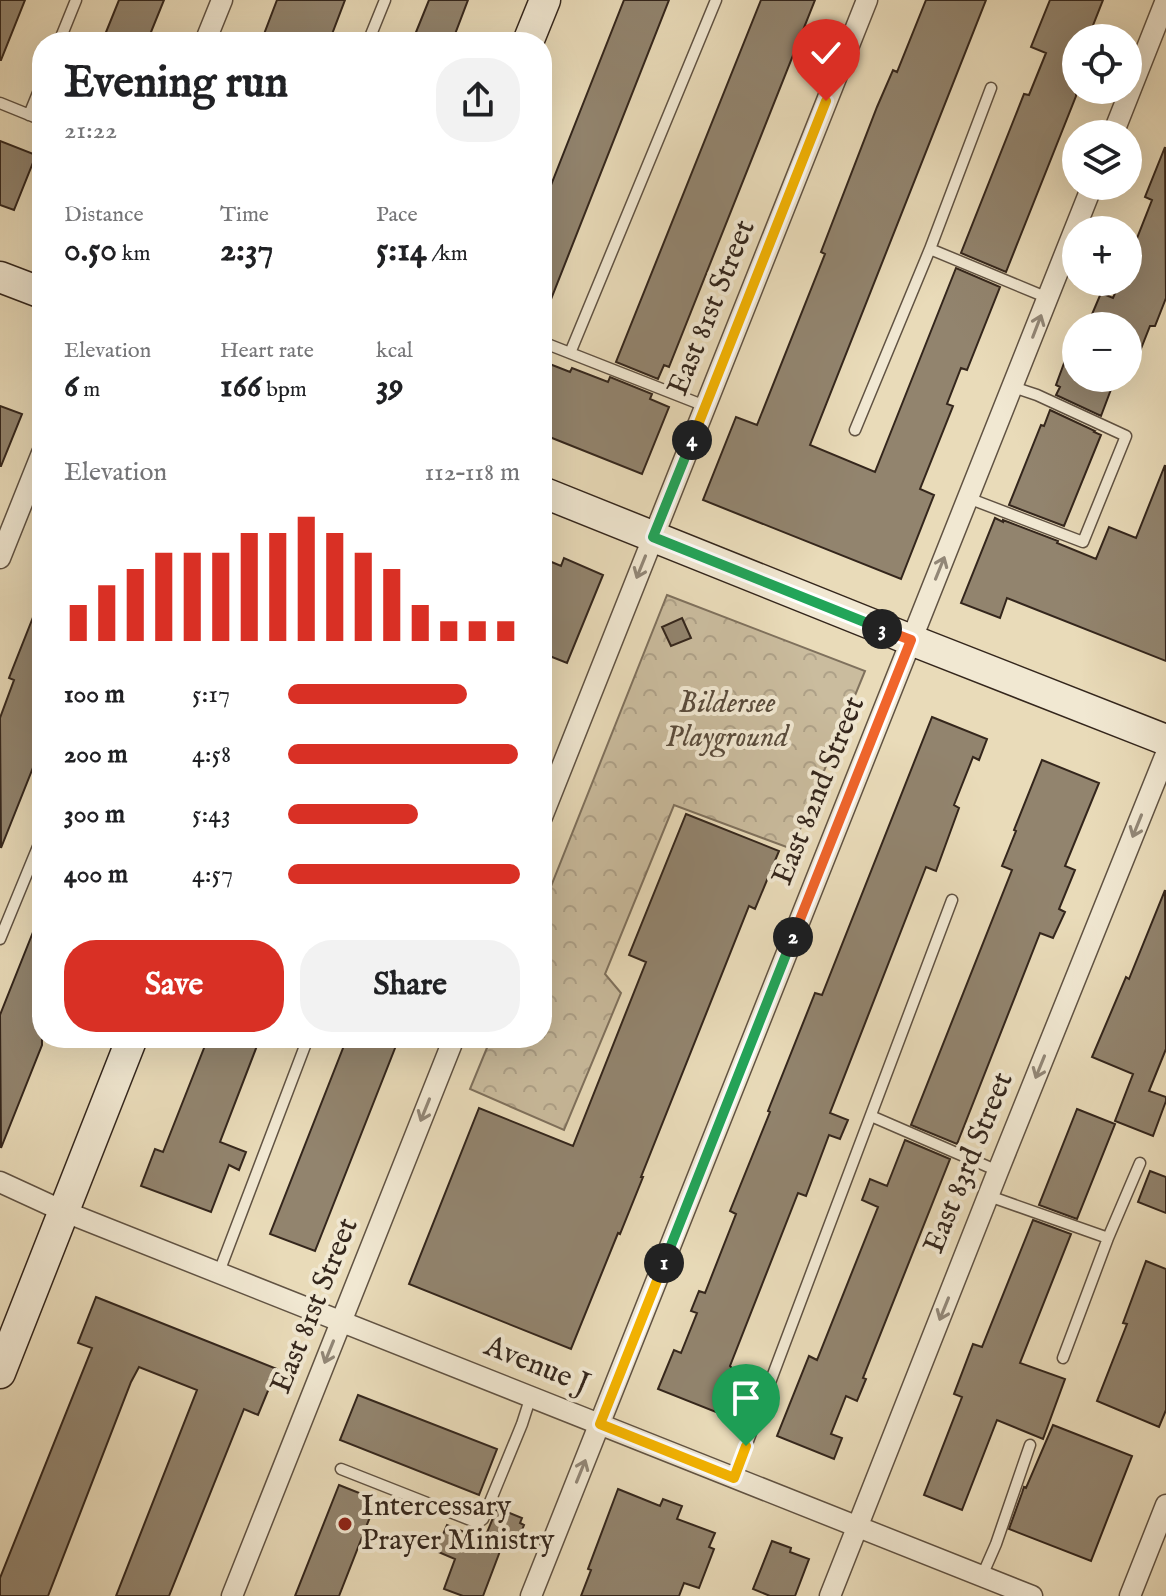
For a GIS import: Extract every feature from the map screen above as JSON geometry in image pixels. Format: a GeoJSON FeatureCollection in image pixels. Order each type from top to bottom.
{"type":"FeatureCollection","features":[{"type":"Feature","properties":{"kind":"main road"},"geometry":{"type":"LineString","coordinates":[[532,32],[545,0]]}},
{"type":"Feature","properties":{"kind":"main road"},"geometry":{"type":"LineString","coordinates":[[0,277],[32,289]]}},
{"type":"Feature","properties":{"kind":"main road"},"geometry":{"type":"LineString","coordinates":[[552,496],[1166,740]]}},
{"type":"Feature","properties":{"kind":"main road"},"geometry":{"type":"LineString","coordinates":[[0,1373],[128,1048]]}},
{"type":"Feature","properties":{"kind":"street"},"geometry":{"type":"LineString","coordinates":[[209,32],[222,0]]}},
{"type":"Feature","properties":{"kind":"street","name":"East 81st Street"},"geometry":{"type":"LineString","coordinates":[[552,792],[867,0]]}},
{"type":"Feature","properties":{"kind":"street"},"geometry":{"type":"LineString","coordinates":[[1119,120],[1166,0]]}},
{"type":"Feature","properties":{"kind":"street","name":"East 82nd Street"},"geometry":{"type":"LineString","coordinates":[[531,1596],[1086,200]]}},
{"type":"Feature","properties":{"kind":"street"},"geometry":{"type":"LineString","coordinates":[[2,547],[32,477]]}},
{"type":"Feature","properties":{"kind":"street","name":"East 83rd Street"},"geometry":{"type":"LineString","coordinates":[[830,1596],[1166,754]]}},
{"type":"Feature","properties":{"kind":"street","name":"East 81st Street"},"geometry":{"type":"LineString","coordinates":[[232,1596],[450,1048]]}},
{"type":"Feature","properties":{"kind":"street","name":"Avenue J"},"geometry":{"type":"LineString","coordinates":[[0,1182],[63,1211],[1032,1596]]}},
{"type":"Feature","properties":{"kind":"street"},"geometry":{"type":"LineString","coordinates":[[1130,1596],[1166,1505]]}},
{"type":"Feature","properties":{"kind":"lane"},"geometry":{"type":"LineString","coordinates":[[63,32],[76,0]]}},
{"type":"Feature","properties":{"kind":"lane"},"geometry":{"type":"LineString","coordinates":[[372,32],[385,0]]}},
{"type":"Feature","properties":{"kind":"lane"},"geometry":{"type":"LineString","coordinates":[[570,353],[716,0]]}},
{"type":"Feature","properties":{"kind":"lane"},"geometry":{"type":"LineString","coordinates":[[855,430],[930,249],[991,88]]}},
{"type":"Feature","properties":{"kind":"lane"},"geometry":{"type":"LineString","coordinates":[[0,103],[32,116]]}},
{"type":"Feature","properties":{"kind":"lane"},"geometry":{"type":"LineString","coordinates":[[29,115],[32,108]]}},
{"type":"Feature","properties":{"kind":"lane"},"geometry":{"type":"LineString","coordinates":[[930,249],[1048,298]]}},
{"type":"Feature","properties":{"kind":"lane"},"geometry":{"type":"LineString","coordinates":[[552,346],[705,406]]}},
{"type":"Feature","properties":{"kind":"lane"},"geometry":{"type":"LineString","coordinates":[[968,498],[1083,542],[1126,436],[1013,387]]}},
{"type":"Feature","properties":{"kind":"lane"},"geometry":{"type":"LineString","coordinates":[[0,939],[32,861]]}},
{"type":"Feature","properties":{"kind":"lane"},"geometry":{"type":"LineString","coordinates":[[734,1478],[952,900]]}},
{"type":"Feature","properties":{"kind":"lane"},"geometry":{"type":"LineString","coordinates":[[219,1272],[304,1048]]}},
{"type":"Feature","properties":{"kind":"lane"},"geometry":{"type":"LineString","coordinates":[[871,1116],[998,1171]]}},
{"type":"Feature","properties":{"kind":"lane"},"geometry":{"type":"LineString","coordinates":[[1063,1358],[1140,1163]]}},
{"type":"Feature","properties":{"kind":"lane"},"geometry":{"type":"LineString","coordinates":[[989,1196],[1108,1238]]}},
{"type":"Feature","properties":{"kind":"lane"},"geometry":{"type":"LineString","coordinates":[[341,1469],[476,1524],[483,1519],[531,1396]]}},
{"type":"Feature","properties":{"kind":"lane"},"geometry":{"type":"LineString","coordinates":[[982,1576],[1030,1445]]}},
{"type":"Feature","properties":{"kind":"green space","name":"Bildersee Playground"},"geometry":{"type":"Polygon","coordinates":[[[667,595],[865,671],[792,849],[674,805],[605,974],[621,993],[564,1130],[470,1089],[487,1048],[552,1048],[552,884],[667,595]]]}},
{"type":"Feature","properties":{"kind":"building"},"geometry":{"type":"Polygon","coordinates":[[[0,0],[25,0],[1,60],[0,60],[0,0]]]}},
{"type":"Feature","properties":{"kind":"building"},"geometry":{"type":"Polygon","coordinates":[[[119,0],[164,0],[151,32],[106,32],[119,0]]]}},
{"type":"Feature","properties":{"kind":"building"},"geometry":{"type":"Polygon","coordinates":[[[277,0],[345,0],[333,32],[265,32],[277,0]]]}},
{"type":"Feature","properties":{"kind":"building"},"geometry":{"type":"Polygon","coordinates":[[[429,0],[468,0],[456,32],[416,32],[429,0]]]}},
{"type":"Feature","properties":{"kind":"building"},"geometry":{"type":"Polygon","coordinates":[[[624,0],[669,0],[552,297],[552,183],[624,0]]]}},
{"type":"Feature","properties":{"kind":"building"},"geometry":{"type":"Polygon","coordinates":[[[761,0],[815,0],[669,367],[664,365],[658,379],[616,362],[761,0]]]}},
{"type":"Feature","properties":{"kind":"building"},"geometry":{"type":"Polygon","coordinates":[[[926,0],[986,0],[810,445],[875,472],[956,268],[1000,287],[967,370],[961,368],[947,404],[953,406],[920,489],[934,495],[901,579],[703,500],[736,417],[757,425],[825,254],[821,252],[877,107],[893,70],[897,72],[926,0]]]}},
{"type":"Feature","properties":{"kind":"building"},"geometry":{"type":"Polygon","coordinates":[[[1050,0],[1103,0],[1094,24],[1062,24],[1062,104],[1073,104],[1066,120],[1062,120],[1062,131],[1006,272],[961,253],[1024,94],[1029,95],[1046,53],[1031,47],[1050,0]]]}},
{"type":"Feature","properties":{"kind":"building"},"geometry":{"type":"Polygon","coordinates":[[[0,141],[32,153],[32,165],[14,210],[0,205],[0,141]]]}},
{"type":"Feature","properties":{"kind":"building"},"geometry":{"type":"Polygon","coordinates":[[[1165,147],[1166,298],[1155,326],[1150,326],[1142,346],[1142,312],[1093,312],[1100,296],[1142,296],[1142,225],[1152,200],[1145,197],[1165,147]]]}},
{"type":"Feature","properties":{"kind":"building"},"geometry":{"type":"Polygon","coordinates":[[[552,365],[570,372],[572,368],[608,382],[610,377],[652,394],[650,399],[669,407],[642,474],[552,438],[552,365]]]}},
{"type":"Feature","properties":{"kind":"building"},"geometry":{"type":"Polygon","coordinates":[[[1062,369],[1062,392],[1110,392],[1101,416],[1056,395],[1060,387],[1056,385],[1062,369]]]}},
{"type":"Feature","properties":{"kind":"building"},"geometry":{"type":"Polygon","coordinates":[[[0,406],[22,414],[1,466],[0,466],[0,406]]]}},
{"type":"Feature","properties":{"kind":"building"},"geometry":{"type":"Polygon","coordinates":[[[1050,410],[1101,435],[1064,526],[1009,505],[1050,410]]]}},
{"type":"Feature","properties":{"kind":"building"},"geometry":{"type":"Polygon","coordinates":[[[1165,465],[1166,661],[1007,598],[1000,618],[961,603],[995,518],[1096,559],[1109,527],[1136,538],[1165,465]]]}},
{"type":"Feature","properties":{"kind":"building"},"geometry":{"type":"Polygon","coordinates":[[[564,558],[603,575],[567,663],[552,657],[552,562],[561,566],[564,558]]]}},
{"type":"Feature","properties":{"kind":"building"},"geometry":{"type":"Polygon","coordinates":[[[682,618],[691,638],[671,646],[662,627],[682,618]]]}},
{"type":"Feature","properties":{"kind":"building"},"geometry":{"type":"Polygon","coordinates":[[[32,620],[32,770],[1,848],[0,718],[14,680],[9,678],[32,620]]]}},
{"type":"Feature","properties":{"kind":"building"},"geometry":{"type":"Polygon","coordinates":[[[932,717],[987,739],[979,760],[973,757],[954,805],[959,808],[936,871],[926,867],[830,1113],[848,1120],[840,1139],[829,1135],[806,1196],[798,1193],[730,1366],[740,1377],[751,1381],[736,1420],[658,1389],[674,1350],[681,1353],[697,1313],[691,1311],[699,1291],[705,1293],[736,1214],[730,1211],[768,1111],[815,993],[822,995],[932,717]]]}},
{"type":"Feature","properties":{"kind":"building"},"geometry":{"type":"Polygon","coordinates":[[[1042,760],[1099,783],[1065,866],[1075,870],[1059,909],[1065,912],[1053,938],[1040,933],[957,1144],[911,1125],[1012,870],[1002,866],[1042,760]]]}},
{"type":"Feature","properties":{"kind":"building"},"geometry":{"type":"Polygon","coordinates":[[[686,814],[779,851],[755,909],[749,906],[643,1177],[571,1349],[409,1284],[479,1108],[573,1146],[646,962],[629,955],[686,814]]]}},
{"type":"Feature","properties":{"kind":"building"},"geometry":{"type":"Polygon","coordinates":[[[1165,890],[1166,1049],[1149,1091],[1166,1097],[1166,1101],[1153,1136],[1115,1121],[1133,1074],[1092,1057],[1126,977],[1129,979],[1165,890]]]}},
{"type":"Feature","properties":{"kind":"building"},"geometry":{"type":"Polygon","coordinates":[[[32,935],[32,1048],[41,1048],[1,1148],[0,1015],[32,935]]]}},
{"type":"Feature","properties":{"kind":"building"},"geometry":{"type":"Polygon","coordinates":[[[204,1048],[256,1048],[220,1142],[246,1152],[239,1170],[229,1165],[211,1212],[141,1186],[155,1149],[163,1152],[204,1048]]]}},
{"type":"Feature","properties":{"kind":"building"},"geometry":{"type":"Polygon","coordinates":[[[343,1048],[395,1048],[315,1251],[270,1234],[343,1048]]]}},
{"type":"Feature","properties":{"kind":"building"},"geometry":{"type":"Polygon","coordinates":[[[1077,1109],[1115,1124],[1077,1219],[1039,1205],[1077,1109]]]}},
{"type":"Feature","properties":{"kind":"building"},"geometry":{"type":"Polygon","coordinates":[[[905,1140],[950,1159],[863,1378],[866,1379],[857,1401],[846,1396],[831,1434],[842,1438],[834,1459],[777,1436],[809,1356],[817,1360],[878,1207],[862,1200],[870,1179],[887,1186],[905,1140]]]}},
{"type":"Feature","properties":{"kind":"building"},"geometry":{"type":"Polygon","coordinates":[[[1150,1171],[1166,1177],[1166,1213],[1138,1202],[1150,1171]]]}},
{"type":"Feature","properties":{"kind":"building"},"geometry":{"type":"Polygon","coordinates":[[[1033,1220],[1071,1234],[1020,1363],[1065,1379],[1043,1439],[997,1420],[962,1510],[924,1495],[962,1397],[954,1394],[973,1344],[982,1347],[1033,1220]]]}},
{"type":"Feature","properties":{"kind":"building"},"geometry":{"type":"Polygon","coordinates":[[[1146,1261],[1166,1269],[1166,1410],[1159,1427],[1097,1401],[1127,1324],[1123,1323],[1146,1261]]]}},
{"type":"Feature","properties":{"kind":"building"},"geometry":{"type":"Polygon","coordinates":[[[96,1297],[277,1369],[258,1415],[244,1409],[169,1596],[116,1596],[197,1390],[139,1367],[48,1596],[0,1596],[0,1578],[92,1348],[78,1343],[96,1297]]]}},
{"type":"Feature","properties":{"kind":"building"},"geometry":{"type":"Polygon","coordinates":[[[358,1395],[497,1449],[479,1495],[340,1440],[358,1395]]]}},
{"type":"Feature","properties":{"kind":"building"},"geometry":{"type":"Polygon","coordinates":[[[1053,1425],[1132,1456],[1091,1561],[1009,1529],[1024,1487],[1053,1425]]]}},
{"type":"Feature","properties":{"kind":"building"},"geometry":{"type":"Polygon","coordinates":[[[339,1485],[377,1500],[339,1596],[295,1596],[339,1485]]]}},
{"type":"Feature","properties":{"kind":"building"},"geometry":{"type":"Polygon","coordinates":[[[618,1489],[660,1506],[663,1499],[682,1506],[677,1519],[715,1533],[709,1547],[714,1549],[699,1588],[684,1583],[679,1596],[581,1596],[618,1489]]]}},
{"type":"Feature","properties":{"kind":"building"},"geometry":{"type":"Polygon","coordinates":[[[497,1508],[522,1518],[520,1523],[524,1525],[514,1550],[502,1546],[483,1596],[463,1596],[444,1589],[455,1559],[436,1551],[447,1525],[484,1540],[497,1508]]]}},
{"type":"Feature","properties":{"kind":"building"},"geometry":{"type":"Polygon","coordinates":[[[772,1541],[809,1559],[795,1596],[770,1596],[753,1589],[772,1541]]]}},
{"type":"Feature","properties":{"kind":"place","name":"Intercessary Prayer Ministry"},"geometry":{"type":"Point","coordinates":[345,1524]}},
{"type":"Feature","properties":{"kind":"route"},"geometry":{"type":"LineString","coordinates":[[746,1446],[734,1478],[600,1424],[911,640],[653,537],[826,101]]}}]}
